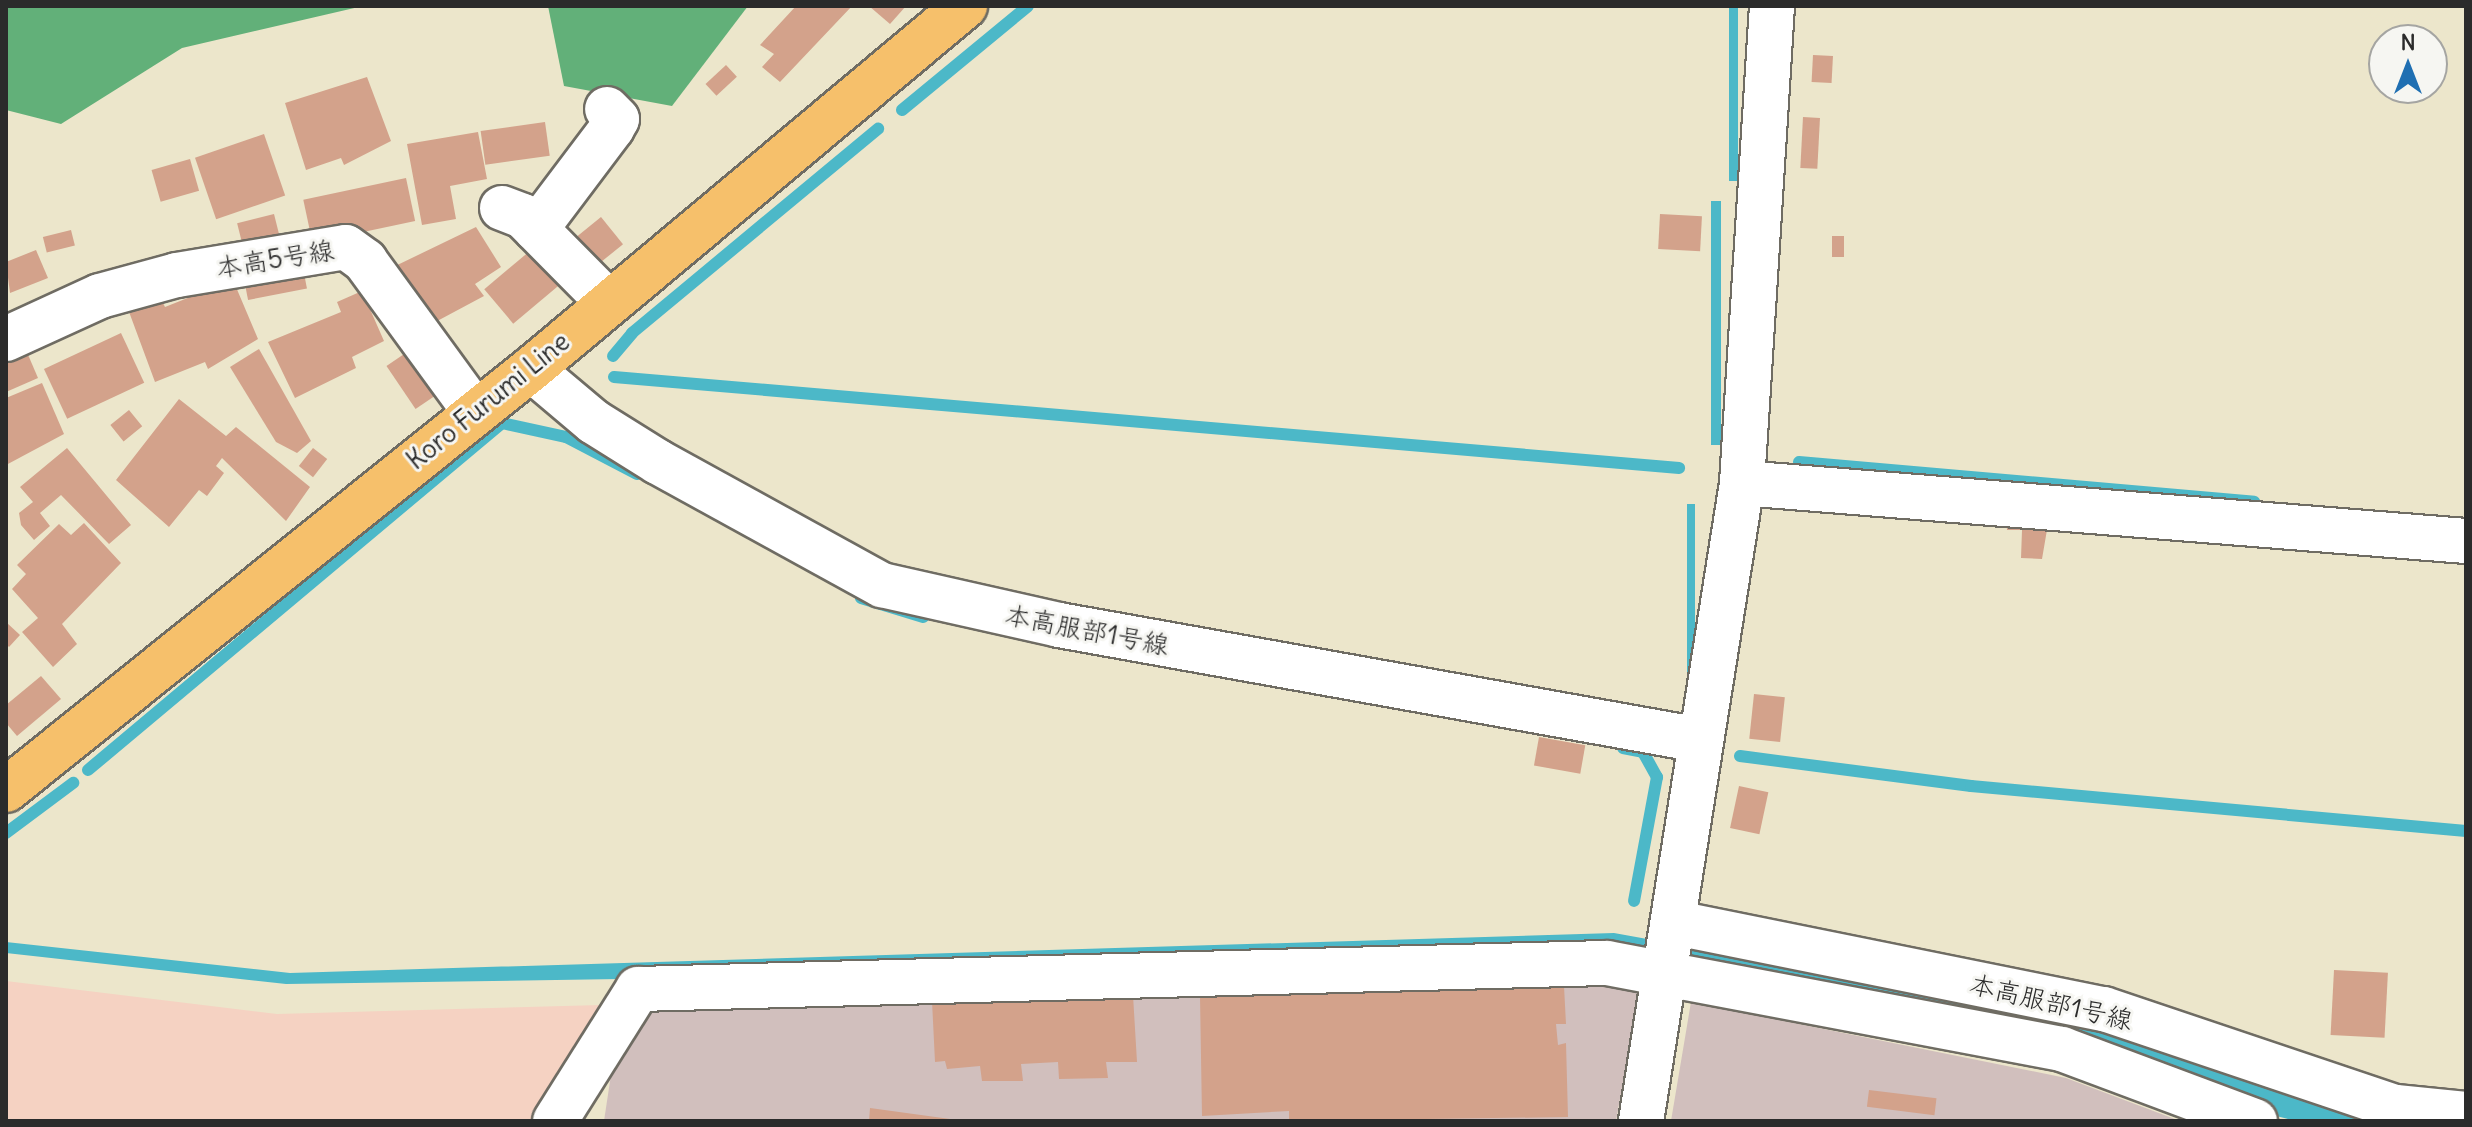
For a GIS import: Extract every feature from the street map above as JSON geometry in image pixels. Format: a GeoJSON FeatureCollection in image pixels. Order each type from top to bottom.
{"type":"FeatureCollection","features":[{"type":"Feature","properties":{"kind":"main road","name":"Koro Furumi Line"},"geometry":{"type":"LineString","coordinates":[[6,790],[531,369],[965,6]]}},
{"type":"Feature","properties":{"kind":"street"},"geometry":{"type":"LineString","coordinates":[[1641,1121],[1676,923],[1700,740],[1742,483],[1772,6]]}},
{"type":"Feature","properties":{"kind":"street"},"geometry":{"type":"LineString","coordinates":[[607,109],[617,119],[612,128],[519,218],[608,302]]}},
{"type":"Feature","properties":{"kind":"street","name":"本高5号線"},"geometry":{"type":"LineString","coordinates":[[6,339],[100,296],[177,275],[346,247],[365,261],[475,412]]}},
{"type":"Feature","properties":{"kind":"street","name":"本高服部1号線"},"geometry":{"type":"LineString","coordinates":[[531,369],[645,454],[882,585],[1059,625],[1700,740]]}},
{"type":"Feature","properties":{"kind":"street"},"geometry":{"type":"LineString","coordinates":[[1742,483],[2466,541]]}},
{"type":"Feature","properties":{"kind":"street","name":"本高服部1号線"},"geometry":{"type":"LineString","coordinates":[[1676,923],[2104,1009],[2396,1107],[2466,1114]]}},
{"type":"Feature","properties":{"kind":"street"},"geometry":{"type":"LineString","coordinates":[[555,1121],[638,989],[1607,963],[1668,970],[2062,1049],[2255,1121]]}},
{"type":"Feature","properties":{"kind":"shaded area"},"geometry":{"type":"Polygon","coordinates":[[[1642,977],[1616,1121],[604,1121],[612,1068],[639,1008],[1642,977]]]}},
{"type":"Feature","properties":{"kind":"shaded area"},"geometry":{"type":"Polygon","coordinates":[[[6,981],[277,1014],[601,1005],[584,1121],[6,1121],[6,981]]]}},
{"type":"Feature","properties":{"kind":"shaded area"},"geometry":{"type":"Polygon","coordinates":[[[1691,1002],[2066,1078],[2180,1121],[1671,1121],[1691,1002]]]}},
{"type":"Feature","properties":{"kind":"green space"},"geometry":{"type":"Polygon","coordinates":[[[6,6],[363,6],[182,48],[61,124],[6,110],[6,6]]]}},
{"type":"Feature","properties":{"kind":"green space"},"geometry":{"type":"Polygon","coordinates":[[[548,6],[748,6],[672,106],[564,86],[548,6]]]}},
{"type":"Feature","properties":{"kind":"water"},"geometry":{"type":"Polygon","coordinates":[[[1729,6],[1738,6],[1738,181],[1729,181],[1729,6]]]}},
{"type":"Feature","properties":{"kind":"water"},"geometry":{"type":"Polygon","coordinates":[[[1711,201],[1721,201],[1721,445],[1711,445],[1711,201]]]}},
{"type":"Feature","properties":{"kind":"water"},"geometry":{"type":"Polygon","coordinates":[[[1687,504],[1695,504],[1695,691],[1687,691],[1687,504]]]}},
{"type":"Feature","properties":{"kind":"water"},"geometry":{"type":"Polygon","coordinates":[[[1614,933],[2025,1007],[2402,1121],[2296,1121],[1693,963],[286,984],[6,953],[6,942],[290,973],[1614,933]]]}},
{"type":"Feature","properties":{"kind":"building"},"geometry":{"type":"Polygon","coordinates":[[[796,6],[852,6],[780,82],[762,67],[774,54],[760,45],[796,6]]]}},
{"type":"Feature","properties":{"kind":"building"},"geometry":{"type":"Polygon","coordinates":[[[869,6],[906,6],[890,24],[869,6]]]}},
{"type":"Feature","properties":{"kind":"building"},"geometry":{"type":"Polygon","coordinates":[[[1813,55],[1833,56],[1832,83],[1812,82],[1813,55]]]}},
{"type":"Feature","properties":{"kind":"building"},"geometry":{"type":"Polygon","coordinates":[[[726,65],[737,77],[716,96],[706,84],[726,65]]]}},
{"type":"Feature","properties":{"kind":"building"},"geometry":{"type":"Polygon","coordinates":[[[367,77],[391,141],[344,165],[341,158],[306,170],[285,103],[367,77]]]}},
{"type":"Feature","properties":{"kind":"building"},"geometry":{"type":"Polygon","coordinates":[[[1803,117],[1820,118],[1817,169],[1800,168],[1803,117]]]}},
{"type":"Feature","properties":{"kind":"building"},"geometry":{"type":"Polygon","coordinates":[[[545,122],[550,156],[485,165],[481,131],[545,122]]]}},
{"type":"Feature","properties":{"kind":"building"},"geometry":{"type":"Polygon","coordinates":[[[478,132],[487,179],[450,186],[456,219],[422,225],[407,144],[478,132]]]}},
{"type":"Feature","properties":{"kind":"building"},"geometry":{"type":"Polygon","coordinates":[[[264,134],[285,195],[216,219],[195,158],[264,134]]]}},
{"type":"Feature","properties":{"kind":"building"},"geometry":{"type":"Polygon","coordinates":[[[190,159],[199,191],[161,202],[152,170],[190,159]]]}},
{"type":"Feature","properties":{"kind":"building"},"geometry":{"type":"Polygon","coordinates":[[[406,178],[415,221],[312,243],[303,200],[406,178]]]}},
{"type":"Feature","properties":{"kind":"building"},"geometry":{"type":"Polygon","coordinates":[[[274,214],[281,243],[244,252],[237,223],[274,214]]]}},
{"type":"Feature","properties":{"kind":"building"},"geometry":{"type":"Polygon","coordinates":[[[1660,214],[1702,216],[1700,251],[1658,249],[1660,214]]]}},
{"type":"Feature","properties":{"kind":"building"},"geometry":{"type":"Polygon","coordinates":[[[601,217],[623,244],[592,269],[570,242],[601,217]]]}},
{"type":"Feature","properties":{"kind":"building"},"geometry":{"type":"Polygon","coordinates":[[[476,227],[501,267],[475,284],[484,296],[426,327],[387,270],[476,227]]]}},
{"type":"Feature","properties":{"kind":"building"},"geometry":{"type":"Polygon","coordinates":[[[71,230],[75,246],[47,253],[43,237],[71,230]]]}},
{"type":"Feature","properties":{"kind":"building"},"geometry":{"type":"Polygon","coordinates":[[[1832,236],[1844,236],[1844,257],[1832,257],[1832,236]]]}},
{"type":"Feature","properties":{"kind":"building"},"geometry":{"type":"Polygon","coordinates":[[[36,250],[48,278],[10,293],[6,262],[36,250]]]}},
{"type":"Feature","properties":{"kind":"building"},"geometry":{"type":"Polygon","coordinates":[[[531,250],[560,284],[513,324],[484,289],[531,250]]]}},
{"type":"Feature","properties":{"kind":"building"},"geometry":{"type":"Polygon","coordinates":[[[302,263],[307,289],[248,300],[243,274],[302,263]]]}},
{"type":"Feature","properties":{"kind":"building"},"geometry":{"type":"Polygon","coordinates":[[[233,280],[258,339],[208,369],[205,362],[155,382],[125,301],[156,289],[165,307],[233,280]]]}},
{"type":"Feature","properties":{"kind":"building"},"geometry":{"type":"Polygon","coordinates":[[[362,291],[384,341],[352,357],[356,368],[295,398],[268,342],[341,312],[337,302],[362,291]]]}},
{"type":"Feature","properties":{"kind":"building"},"geometry":{"type":"Polygon","coordinates":[[[121,333],[144,383],[67,419],[44,369],[121,333]]]}},
{"type":"Feature","properties":{"kind":"building"},"geometry":{"type":"Polygon","coordinates":[[[413,348],[442,391],[416,409],[386,366],[413,348]]]}},
{"type":"Feature","properties":{"kind":"building"},"geometry":{"type":"Polygon","coordinates":[[[259,349],[311,441],[297,453],[276,442],[230,367],[259,349]]]}},
{"type":"Feature","properties":{"kind":"building"},"geometry":{"type":"Polygon","coordinates":[[[26,350],[38,378],[6,392],[6,359],[26,350]]]}},
{"type":"Feature","properties":{"kind":"building"},"geometry":{"type":"Polygon","coordinates":[[[42,383],[64,434],[6,465],[6,398],[42,383]]]}},
{"type":"Feature","properties":{"kind":"building"},"geometry":{"type":"Polygon","coordinates":[[[179,399],[226,436],[236,427],[310,487],[286,521],[222,458],[216,466],[224,473],[207,496],[199,490],[169,527],[116,480],[179,399]]]}},
{"type":"Feature","properties":{"kind":"building"},"geometry":{"type":"Polygon","coordinates":[[[129,410],[142,426],[124,441],[110,425],[129,410]]]}},
{"type":"Feature","properties":{"kind":"building"},"geometry":{"type":"Polygon","coordinates":[[[67,448],[131,525],[109,544],[61,495],[40,513],[50,526],[34,540],[21,525],[19,513],[33,502],[20,487],[67,448]]]}},
{"type":"Feature","properties":{"kind":"building"},"geometry":{"type":"Polygon","coordinates":[[[313,448],[327,459],[313,477],[299,466],[313,448]]]}},
{"type":"Feature","properties":{"kind":"building"},"geometry":{"type":"Polygon","coordinates":[[[2006,519],[2048,524],[2042,559],[2021,558],[2022,530],[2007,530],[2006,519]]]}},
{"type":"Feature","properties":{"kind":"building"},"geometry":{"type":"Polygon","coordinates":[[[84,523],[121,563],[62,624],[77,644],[53,667],[22,632],[38,618],[12,589],[26,574],[17,565],[59,524],[71,535],[84,523]]]}},
{"type":"Feature","properties":{"kind":"building"},"geometry":{"type":"Polygon","coordinates":[[[6,622],[20,635],[9,647],[6,644],[6,622]]]}},
{"type":"Feature","properties":{"kind":"building"},"geometry":{"type":"Polygon","coordinates":[[[41,676],[61,699],[17,736],[6,723],[6,705],[41,676]]]}},
{"type":"Feature","properties":{"kind":"building"},"geometry":{"type":"Polygon","coordinates":[[[1754,694],[1785,697],[1780,742],[1749,739],[1754,694]]]}},
{"type":"Feature","properties":{"kind":"building"},"geometry":{"type":"Polygon","coordinates":[[[1539,737],[1585,745],[1580,774],[1534,766],[1539,737]]]}},
{"type":"Feature","properties":{"kind":"building"},"geometry":{"type":"Polygon","coordinates":[[[1739,786],[1768,792],[1759,834],[1730,828],[1739,786]]]}},
{"type":"Feature","properties":{"kind":"building"},"geometry":{"type":"Polygon","coordinates":[[[2334,970],[2388,973],[2385,1038],[2331,1035],[2334,970]]]}},
{"type":"Feature","properties":{"kind":"building"},"geometry":{"type":"Polygon","coordinates":[[[1564,986],[1566,1024],[1556,1024],[1558,1045],[1566,1043],[1568,1117],[1289,1121],[1289,1111],[1202,1116],[1200,996],[1564,986]]]}},
{"type":"Feature","properties":{"kind":"building"},"geometry":{"type":"Polygon","coordinates":[[[1133,995],[1137,1062],[1106,1062],[1108,1078],[1059,1079],[1058,1062],[1021,1064],[1023,1081],[982,1081],[980,1066],[947,1069],[945,1061],[935,1062],[932,1001],[1133,995]]]}},
{"type":"Feature","properties":{"kind":"building"},"geometry":{"type":"Polygon","coordinates":[[[1869,1090],[1936,1098],[1934,1115],[1867,1107],[1869,1090]]]}},
{"type":"Feature","properties":{"kind":"building"},"geometry":{"type":"Polygon","coordinates":[[[870,1108],[950,1119],[950,1121],[869,1121],[870,1108]]]}},
{"type":"Feature","properties":{"kind":"waterway"},"geometry":{"type":"LineString","coordinates":[[902,110],[1028,6]]}},
{"type":"Feature","properties":{"kind":"waterway"},"geometry":{"type":"LineString","coordinates":[[613,356],[632,333],[878,129]]}},
{"type":"Feature","properties":{"kind":"waterway"},"geometry":{"type":"LineString","coordinates":[[614,377],[1679,468]]}},
{"type":"Feature","properties":{"kind":"waterway"},"geometry":{"type":"LineString","coordinates":[[88,770],[502,423],[566,437],[637,474]]}},
{"type":"Feature","properties":{"kind":"waterway"},"geometry":{"type":"LineString","coordinates":[[1799,462],[2254,502]]}},
{"type":"Feature","properties":{"kind":"waterway"},"geometry":{"type":"LineString","coordinates":[[861,598],[923,617]]}},
{"type":"Feature","properties":{"kind":"waterway"},"geometry":{"type":"LineString","coordinates":[[1623,748],[1643,752],[1657,777],[1634,901]]}},
{"type":"Feature","properties":{"kind":"waterway"},"geometry":{"type":"LineString","coordinates":[[1740,756],[1971,786],[2466,831]]}},
{"type":"Feature","properties":{"kind":"waterway"},"geometry":{"type":"LineString","coordinates":[[6,833],[73,783]]}}]}
